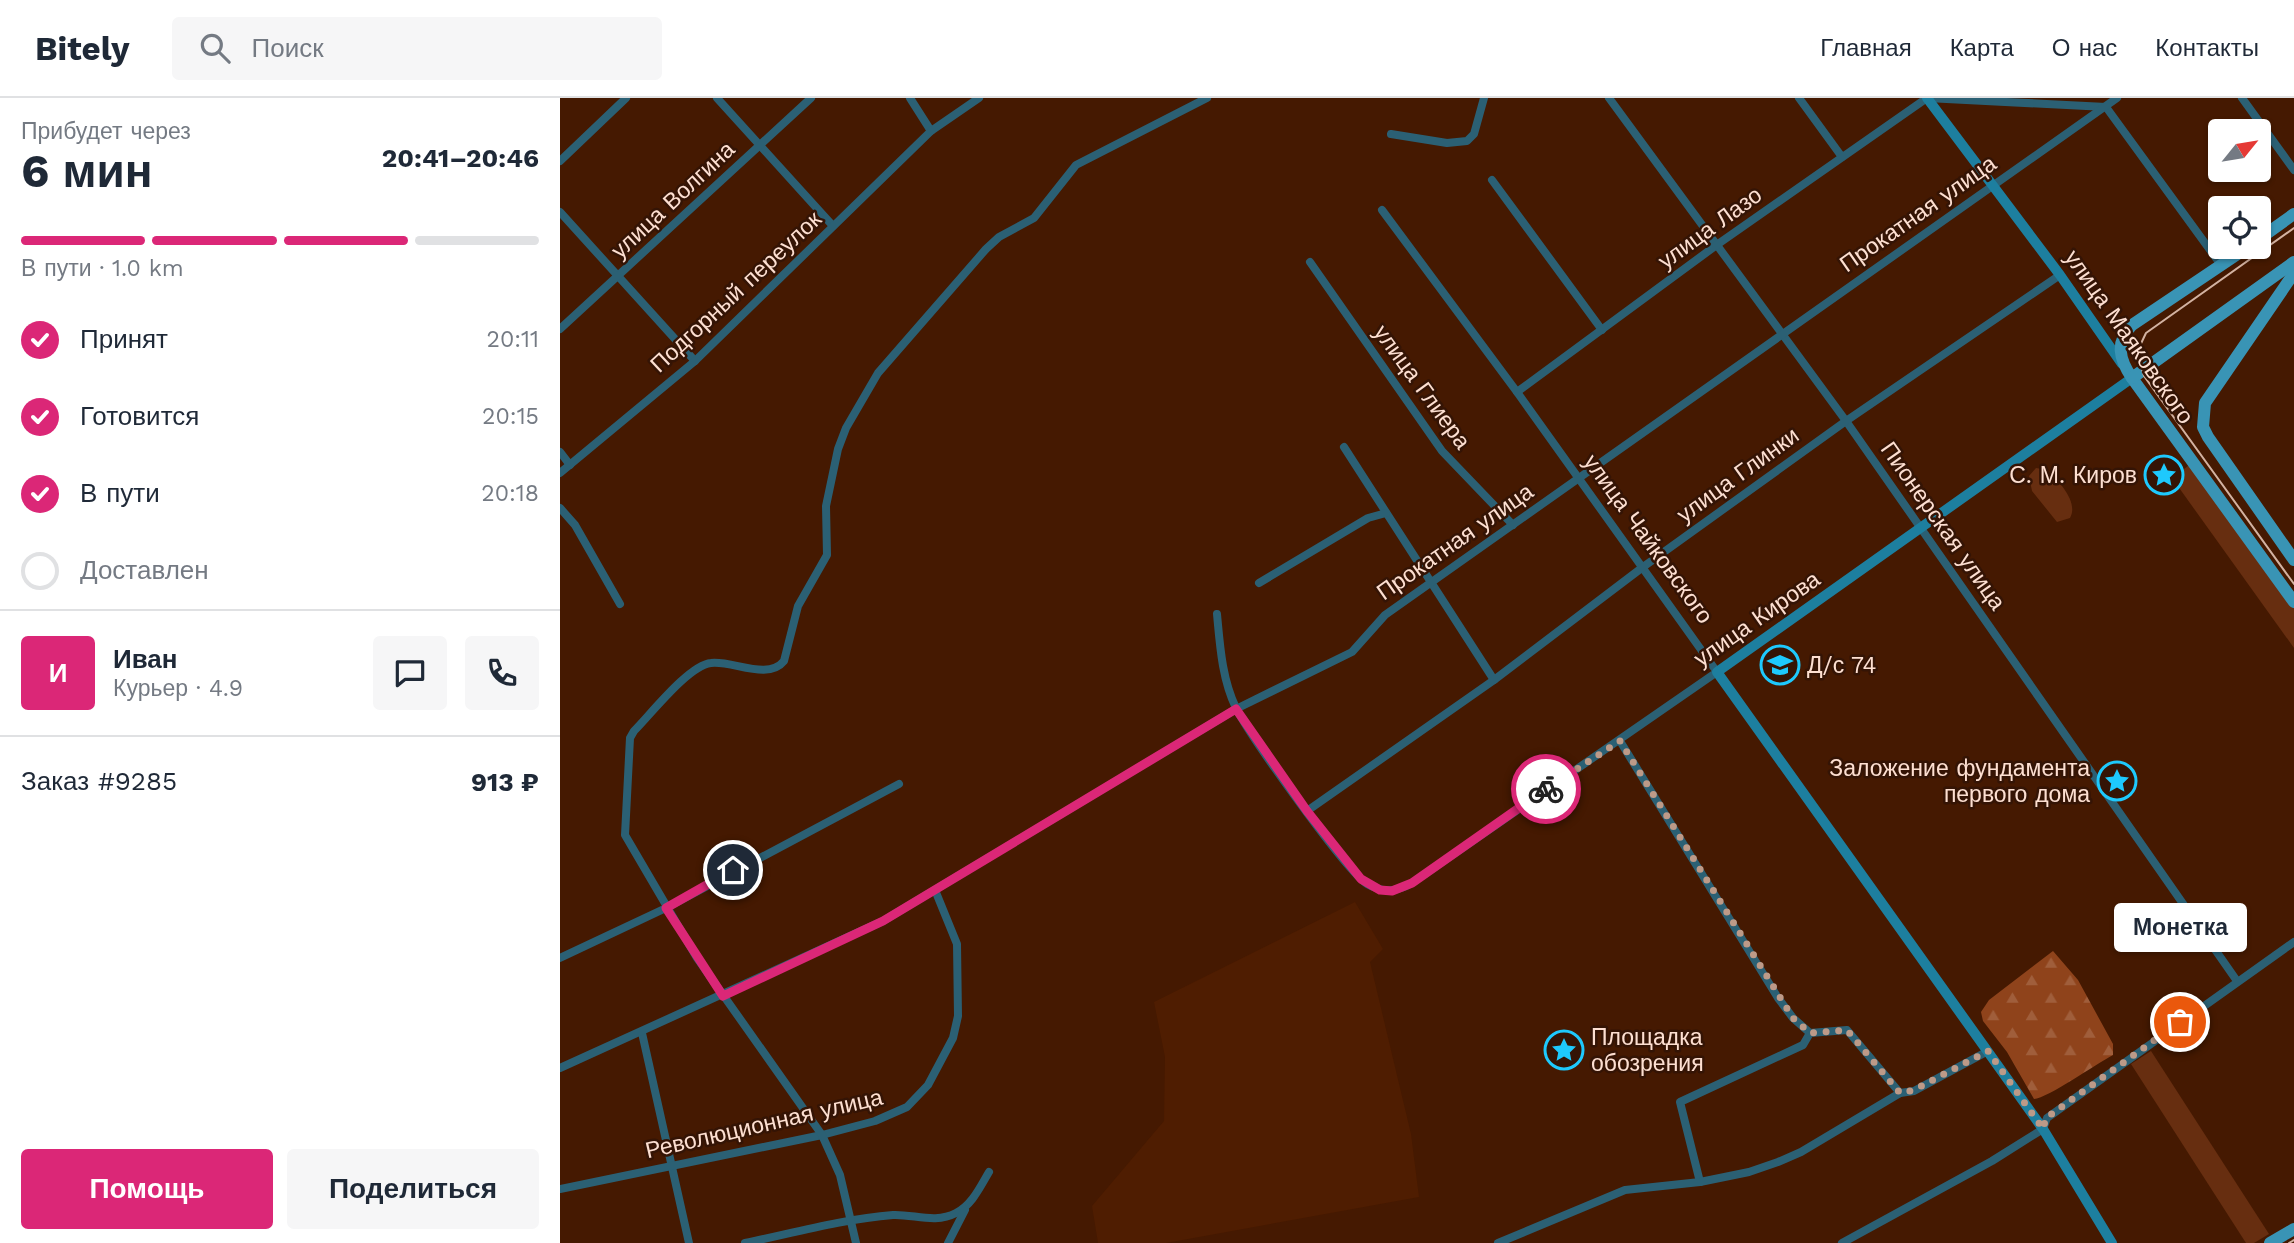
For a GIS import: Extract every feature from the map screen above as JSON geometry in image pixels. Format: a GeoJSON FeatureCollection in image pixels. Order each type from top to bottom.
{"type":"FeatureCollection","features":[{"type":"Feature","properties":{"kind":"main road","name":"улица Маяковского"},"geometry":{"type":"LineString","coordinates":[[1927,98],[2060,275],[2294,602]]}},
{"type":"Feature","properties":{"kind":"main road"},"geometry":{"type":"LineString","coordinates":[[2271,230],[2294,214]]}},
{"type":"Feature","properties":{"kind":"main road"},"geometry":{"type":"LineString","coordinates":[[2230,259],[2125,332],[2120,350],[2128,373],[2294,262]]}},
{"type":"Feature","properties":{"kind":"main road","name":"улица Маяковского"},"geometry":{"type":"LineString","coordinates":[[2294,273],[2210,393],[2202,418],[2208,437],[2294,560]]}},
{"type":"Feature","properties":{"kind":"main road","name":"улица Кирова"},"geometry":{"type":"LineString","coordinates":[[1717,672],[1920,529],[2128,373]]}},
{"type":"Feature","properties":{"kind":"main road","name":"улица Чайковского"},"geometry":{"type":"LineString","coordinates":[[1717,672],[2043,1129],[2112,1243]]}},
{"type":"Feature","properties":{"kind":"main road"},"geometry":{"type":"LineString","coordinates":[[2270,1243],[2294,1229]]}},
{"type":"Feature","properties":{"kind":"street"},"geometry":{"type":"LineString","coordinates":[[560,161],[626,98]]}},
{"type":"Feature","properties":{"kind":"street"},"geometry":{"type":"LineString","coordinates":[[717,98],[833,226]]}},
{"type":"Feature","properties":{"kind":"street","name":"улица Волгина"},"geometry":{"type":"LineString","coordinates":[[560,329],[811,98]]}},
{"type":"Feature","properties":{"kind":"street"},"geometry":{"type":"LineString","coordinates":[[910,98],[931,131]]}},
{"type":"Feature","properties":{"kind":"street","name":"Подгорный переулок"},"geometry":{"type":"LineString","coordinates":[[560,473],[695,361],[931,131],[979,98]]}},
{"type":"Feature","properties":{"kind":"street"},"geometry":{"type":"LineString","coordinates":[[856,1243],[840,1175],[822,1135],[723,996],[666,908],[649,873],[625,835],[628,754],[634,731],[699,667],[719,663],[764,670],[781,666],[786,657],[798,606],[827,555],[826,506],[838,449],[846,428],[878,373],[992,242],[1034,218],[1076,165],[1208,98]]}},
{"type":"Feature","properties":{"kind":"street"},"geometry":{"type":"LineString","coordinates":[[1391,134],[1462,143],[1471,139],[1477,127],[1484,98]]}},
{"type":"Feature","properties":{"kind":"street","name":"Пионерская улица"},"geometry":{"type":"LineString","coordinates":[[1609,98],[1846,421],[2237,981]]}},
{"type":"Feature","properties":{"kind":"street"},"geometry":{"type":"LineString","coordinates":[[1799,98],[1842,157]]}},
{"type":"Feature","properties":{"kind":"street"},"geometry":{"type":"LineString","coordinates":[[1927,98],[2106,107],[2221,265]]}},
{"type":"Feature","properties":{"kind":"street","name":"улица Лазо"},"geometry":{"type":"LineString","coordinates":[[1517,392],[1718,244],[1927,98]]}},
{"type":"Feature","properties":{"kind":"street","name":"Прокатная улица"},"geometry":{"type":"LineString","coordinates":[[560,1068],[642,1033],[883,921],[1236,709],[1352,652],[1366,640],[1379,620],[1431,582],[2118,98]]}},
{"type":"Feature","properties":{"kind":"street"},"geometry":{"type":"LineString","coordinates":[[2242,98],[2294,170]]}},
{"type":"Feature","properties":{"kind":"street"},"geometry":{"type":"LineString","coordinates":[[1492,180],[1602,330]]}},
{"type":"Feature","properties":{"kind":"street","name":"улица Чайковского"},"geometry":{"type":"LineString","coordinates":[[1382,210],[1517,392],[1717,672]]}},
{"type":"Feature","properties":{"kind":"street"},"geometry":{"type":"LineString","coordinates":[[560,212],[695,361]]}},
{"type":"Feature","properties":{"kind":"street","name":"улица Глиера"},"geometry":{"type":"LineString","coordinates":[[1310,262],[1442,451],[1513,525]]}},
{"type":"Feature","properties":{"kind":"street","name":"улица Глинки"},"geometry":{"type":"LineString","coordinates":[[1307,811],[1494,680],[1643,567],[1846,421],[2060,275]]}},
{"type":"Feature","properties":{"kind":"street"},"geometry":{"type":"LineString","coordinates":[[1344,447],[1494,680]]}},
{"type":"Feature","properties":{"kind":"street"},"geometry":{"type":"LineString","coordinates":[[560,452],[570,465]]}},
{"type":"Feature","properties":{"kind":"street"},"geometry":{"type":"LineString","coordinates":[[560,508],[575,524],[620,604]]}},
{"type":"Feature","properties":{"kind":"street"},"geometry":{"type":"LineString","coordinates":[[1259,583],[1368,517],[1387,513]]}},
{"type":"Feature","properties":{"kind":"street"},"geometry":{"type":"LineString","coordinates":[[1217,614],[1222,661],[1236,709],[1307,811]]}},
{"type":"Feature","properties":{"kind":"street","name":"улица Кирова"},"geometry":{"type":"LineString","coordinates":[[1307,811],[1361,879],[1380,890],[1402,889],[1717,672]]}},
{"type":"Feature","properties":{"kind":"street"},"geometry":{"type":"LineString","coordinates":[[1620,741],[1778,998],[1793,1018],[1810,1033],[1847,1030],[1900,1093]]}},
{"type":"Feature","properties":{"kind":"street"},"geometry":{"type":"LineString","coordinates":[[560,958],[666,908],[899,784]]}},
{"type":"Feature","properties":{"kind":"street","name":"Революционная улица"},"geometry":{"type":"LineString","coordinates":[[560,1189],[822,1135],[875,1122],[907,1107],[928,1085],[953,1038],[958,1016],[957,944],[934,890]]}},
{"type":"Feature","properties":{"kind":"street"},"geometry":{"type":"LineString","coordinates":[[1842,1243],[1860,1240],[2043,1129],[2046,1118],[2294,942]]}},
{"type":"Feature","properties":{"kind":"street"},"geometry":{"type":"LineString","coordinates":[[642,1033],[689,1243]]}},
{"type":"Feature","properties":{"kind":"street"},"geometry":{"type":"LineString","coordinates":[[1700,1182],[1680,1102],[1803,1045],[1810,1033]]}},
{"type":"Feature","properties":{"kind":"street"},"geometry":{"type":"LineString","coordinates":[[1498,1243],[1625,1189],[1700,1182],[1749,1172],[1801,1152],[1900,1093],[1914,1090],[1988,1051]]}},
{"type":"Feature","properties":{"kind":"street"},"geometry":{"type":"LineString","coordinates":[[948,1243],[989,1172]]}},
{"type":"Feature","properties":{"kind":"street"},"geometry":{"type":"LineString","coordinates":[[745,1243],[895,1215],[930,1219],[954,1214],[969,1205]]}},
{"type":"Feature","properties":{"kind":"shaded area"},"geometry":{"type":"Polygon","coordinates":[[[2192,463],[2294,608],[2294,648],[2172,478],[2192,463]]]}},
{"type":"Feature","properties":{"kind":"shaded area"},"geometry":{"type":"Polygon","coordinates":[[[2036,468],[2048,470],[2066,492],[2072,505],[2070,518],[2057,522],[2032,491],[2029,476],[2036,468]]]}},
{"type":"Feature","properties":{"kind":"shaded area"},"geometry":{"type":"Polygon","coordinates":[[[1355,902],[1383,949],[1370,962],[1411,1134],[1419,1197],[1166,1243],[1098,1243],[1092,1206],[1164,1121],[1165,1057],[1154,1002],[1355,902]]]}},
{"type":"Feature","properties":{"kind":"shaded area"},"geometry":{"type":"Polygon","coordinates":[[[2151,1051],[2269,1234],[2254,1243],[2246,1243],[2131,1064],[2151,1051]]]}},
{"type":"Feature","properties":{"kind":"green space"},"geometry":{"type":"Polygon","coordinates":[[[2053,951],[2078,980],[2113,1044],[2113,1055],[2061,1087],[2034,1099],[2007,1052],[1983,1021],[1981,1012],[1989,1000],[2053,951]]]}},
{"type":"Feature","properties":{"kind":"tram line"},"geometry":{"type":"LineString","coordinates":[[2294,228],[2146,333],[2137,352],[2144,376],[2294,584]]}},
{"type":"Feature","properties":{"kind":"tram line"},"geometry":{"type":"LineString","coordinates":[[2289,1243],[2294,1240]]}},
{"type":"Feature","properties":{"kind":"way so far"},"geometry":{"type":"LineString","coordinates":[[1546,789],[1620,741],[1778,998],[1793,1018],[1810,1033],[1842,1028],[1847,1030],[1900,1093],[1914,1090],[1988,1051],[2043,1129],[2046,1118],[2180,1022]]}},
{"type":"Feature","properties":{"kind":"place","name":"С. М. Киров"},"geometry":{"type":"Point","coordinates":[2164,475]}},
{"type":"Feature","properties":{"kind":"place","name":"Д/с 74"},"geometry":{"type":"Point","coordinates":[1780,665]}},
{"type":"Feature","properties":{"kind":"place","name":"Заложение фундамента первого дома"},"geometry":{"type":"Point","coordinates":[2117,781]}},
{"type":"Feature","properties":{"kind":"place","name":"Монетка"},"geometry":{"type":"Point","coordinates":[2180,1022]}},
{"type":"Feature","properties":{"kind":"place","name":"Площадка обозрения"},"geometry":{"type":"Point","coordinates":[1564,1050]}},
{"type":"Feature","properties":{"kind":"route"},"geometry":{"type":"LineString","coordinates":[[733,870],[666,908],[723,996],[883,921],[1236,709],[1307,811],[1357,875],[1380,890],[1397,891],[1412,883],[1546,789]]}}]}
